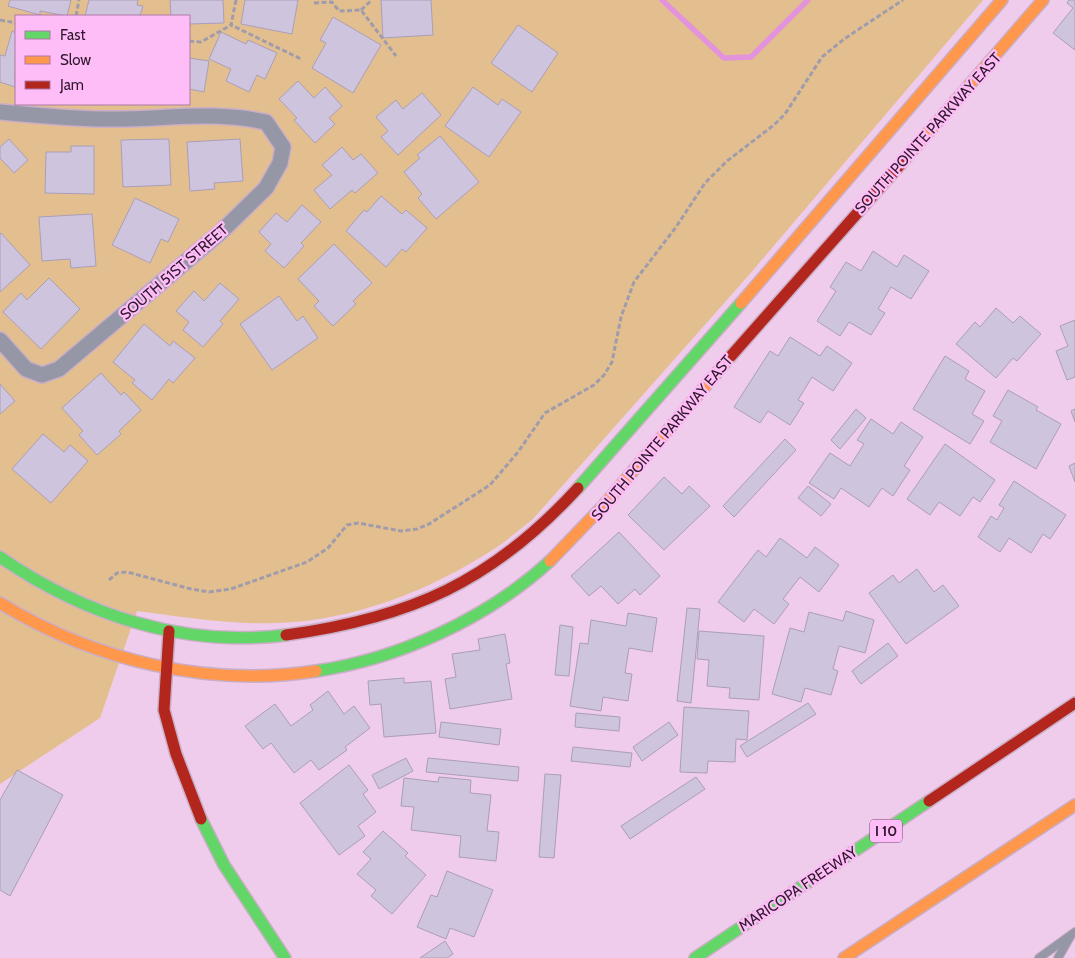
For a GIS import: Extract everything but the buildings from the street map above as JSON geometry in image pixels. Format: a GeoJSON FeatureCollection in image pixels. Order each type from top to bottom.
{"type":"FeatureCollection","features":[{"type":"Feature","properties":{"kind":"main road","name":"SOUTH POINTE PARKWAY EAST"},"geometry":{"type":"LineString","coordinates":[[0,557],[51,588],[114,616],[144,626],[204,637],[272,636],[334,628],[398,613],[474,578],[504,558],[549,520],[583,484],[987,31],[1002,0]]}},
{"type":"Feature","properties":{"kind":"main road","name":"SOUTH POINTE PARKWAY EAST"},"geometry":{"type":"LineString","coordinates":[[0,603],[32,622],[106,653],[165,669],[204,676],[280,678],[372,660],[462,623],[527,581],[588,526],[827,244],[1005,47],[1043,0]]}},
{"type":"Feature","properties":{"kind":"main road"},"geometry":{"type":"LineString","coordinates":[[987,31],[1005,47]]}},
{"type":"Feature","properties":{"kind":"main road"},"geometry":{"type":"LineString","coordinates":[[169,631],[165,669],[164,710],[173,747],[188,787],[224,866],[285,958]]}},
{"type":"Feature","properties":{"kind":"main road","name":"MARICOPA FREEWAY"},"geometry":{"type":"LineString","coordinates":[[695,958],[1075,703]]}},
{"type":"Feature","properties":{"kind":"main road"},"geometry":{"type":"LineString","coordinates":[[844,958],[1075,805]]}},
{"type":"Feature","properties":{"kind":"street","name":"SOUTH 51ST STREET"},"geometry":{"type":"LineString","coordinates":[[0,112],[106,119],[206,114],[242,116],[266,122],[283,147],[280,163],[266,188],[221,232],[60,369],[42,375],[26,369],[0,340]]}},
{"type":"Feature","properties":{"kind":"lane"},"geometry":{"type":"LineString","coordinates":[[1039,958],[1073,934]]}},
{"type":"Feature","properties":{"kind":"lane"},"geometry":{"type":"LineString","coordinates":[[1058,958],[1073,934]]}},
{"type":"Feature","properties":{"kind":"path"},"geometry":{"type":"LineString","coordinates":[[76,15],[79,0]]}},
{"type":"Feature","properties":{"kind":"path"},"geometry":{"type":"LineString","coordinates":[[190,41],[201,42],[231,25],[236,0]]}},
{"type":"Feature","properties":{"kind":"path"},"geometry":{"type":"LineString","coordinates":[[314,3],[332,2],[339,11],[361,10],[372,0]]}},
{"type":"Feature","properties":{"kind":"path"},"geometry":{"type":"LineString","coordinates":[[109,580],[117,573],[127,572],[191,590],[209,592],[231,589],[307,562],[328,548],[347,524],[358,523],[401,531],[417,528],[429,524],[490,485],[518,452],[544,413],[594,385],[604,375],[612,362],[621,316],[634,282],[676,227],[705,183],[727,161],[774,125],[785,114],[822,57],[844,39],[903,0]]}},
{"type":"Feature","properties":{"kind":"path"},"geometry":{"type":"LineString","coordinates":[[361,10],[396,56]]}},
{"type":"Feature","properties":{"kind":"path"},"geometry":{"type":"LineString","coordinates":[[0,20],[15,23]]}},
{"type":"Feature","properties":{"kind":"path"},"geometry":{"type":"LineString","coordinates":[[231,25],[301,59]]}},
{"type":"Feature","properties":{"kind":"shaded area"},"geometry":{"type":"Polygon","coordinates":[[[0,0],[983,0],[749,275],[533,519],[494,549],[444,578],[390,601],[362,610],[306,621],[277,623],[207,620],[137,611],[100,718],[0,784],[0,0]]]}},
{"type":"Feature","properties":{"kind":"waterway"},"geometry":{"type":"LineString","coordinates":[[662,0],[724,58],[751,57],[808,0]]}},
{"type":"Feature","properties":{"kind":"traffic: fast"},"geometry":{"type":"LineString","coordinates":[[578,488],[741,303]]}},
{"type":"Feature","properties":{"kind":"traffic: fast"},"geometry":{"type":"LineString","coordinates":[[0,557],[32,578],[66,595],[101,611],[136,623],[210,636],[248,638],[286,635]]}},
{"type":"Feature","properties":{"kind":"traffic: fast"},"geometry":{"type":"LineString","coordinates":[[316,671],[379,657],[441,633],[499,601],[526,582],[550,561]]}},
{"type":"Feature","properties":{"kind":"traffic: fast"},"geometry":{"type":"LineString","coordinates":[[695,958],[929,801]]}},
{"type":"Feature","properties":{"kind":"traffic: fast"},"geometry":{"type":"LineString","coordinates":[[201,819],[224,865],[285,958]]}},
{"type":"Feature","properties":{"kind":"traffic: slow"},"geometry":{"type":"LineString","coordinates":[[741,303],[1002,0]]}},
{"type":"Feature","properties":{"kind":"traffic: slow"},"geometry":{"type":"LineString","coordinates":[[906,158],[1043,0]]}},
{"type":"Feature","properties":{"kind":"traffic: slow"},"geometry":{"type":"LineString","coordinates":[[550,561],[604,505],[731,356]]}},
{"type":"Feature","properties":{"kind":"traffic: slow"},"geometry":{"type":"LineString","coordinates":[[0,603],[36,623],[73,640],[112,654],[152,665],[234,676],[316,671]]}},
{"type":"Feature","properties":{"kind":"traffic: slow"},"geometry":{"type":"LineString","coordinates":[[844,958],[1075,805]]}},
{"type":"Feature","properties":{"kind":"traffic: jam"},"geometry":{"type":"LineString","coordinates":[[731,356],[906,158]]}},
{"type":"Feature","properties":{"kind":"traffic: jam"},"geometry":{"type":"LineString","coordinates":[[286,635],[331,628],[372,618],[410,606],[446,590],[481,571],[514,548],[546,521],[578,488]]}},
{"type":"Feature","properties":{"kind":"traffic: jam"},"geometry":{"type":"LineString","coordinates":[[169,631],[164,710],[176,754],[201,819]]}},
{"type":"Feature","properties":{"kind":"traffic: jam"},"geometry":{"type":"LineString","coordinates":[[929,801],[1075,703]]}}]}
